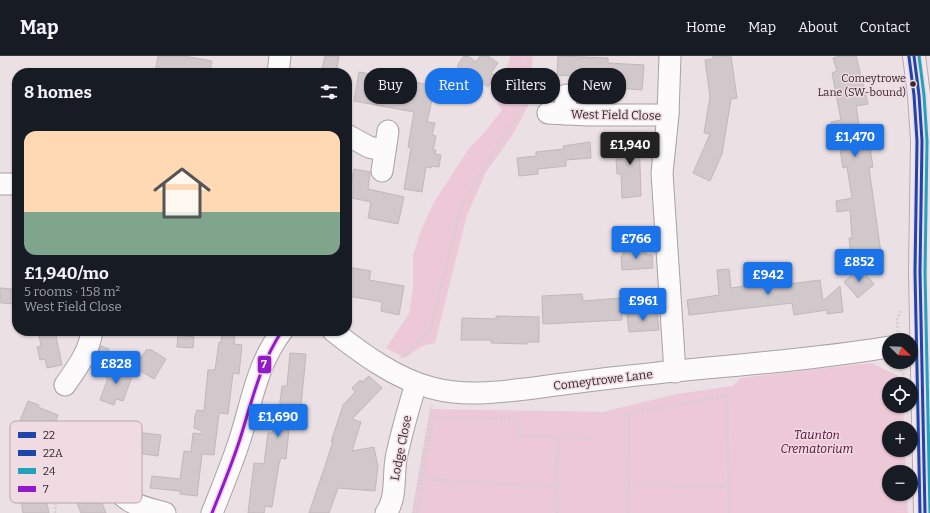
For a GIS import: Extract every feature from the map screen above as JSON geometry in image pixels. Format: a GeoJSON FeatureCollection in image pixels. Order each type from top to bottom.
{"type":"FeatureCollection","features":[{"type":"Feature","properties":{"kind":"main road"},"geometry":{"type":"LineString","coordinates":[[914,56],[919,95],[922,141],[920,272],[925,513]]}},
{"type":"Feature","properties":{"kind":"street"},"geometry":{"type":"LineString","coordinates":[[279,68],[280,56]]}},
{"type":"Feature","properties":{"kind":"street","name":"West Field Close"},"geometry":{"type":"LineString","coordinates":[[670,56],[668,115],[662,173],[675,372]]}},
{"type":"Feature","properties":{"kind":"street","name":"West Field Close"},"geometry":{"type":"LineString","coordinates":[[560,107],[668,115]]}},
{"type":"Feature","properties":{"kind":"street"},"geometry":{"type":"LineString","coordinates":[[352,138],[369,147],[387,141],[382,171]]}},
{"type":"Feature","properties":{"kind":"street"},"geometry":{"type":"LineString","coordinates":[[0,184],[12,184]]}},
{"type":"Feature","properties":{"kind":"street"},"geometry":{"type":"LineString","coordinates":[[65,385],[80,365],[91,336]]}},
{"type":"Feature","properties":{"kind":"street"},"geometry":{"type":"LineString","coordinates":[[212,513],[240,438],[267,352],[278,336]]}},
{"type":"Feature","properties":{"kind":"street","name":"Comeytrowe Lane"},"geometry":{"type":"LineString","coordinates":[[339,336],[362,354],[394,372],[424,386],[465,394],[511,391],[622,377],[847,354],[882,348]]}},
{"type":"Feature","properties":{"kind":"street","name":"Lodge Close"},"geometry":{"type":"LineString","coordinates":[[386,513],[393,497],[396,458],[424,386]]}},
{"type":"Feature","properties":{"kind":"street"},"geometry":{"type":"LineString","coordinates":[[135,503],[165,513]]}},
{"type":"Feature","properties":{"kind":"path"},"geometry":{"type":"LineString","coordinates":[[394,372],[400,359],[422,339],[431,328],[461,208],[482,171],[517,117],[524,101],[528,56]]}},
{"type":"Feature","properties":{"kind":"path"},"geometry":{"type":"LineString","coordinates":[[413,513],[431,409],[424,386]]}},
{"type":"Feature","properties":{"kind":"path"},"geometry":{"type":"LineString","coordinates":[[628,513],[629,414],[727,395],[729,513]]}},
{"type":"Feature","properties":{"kind":"path"},"geometry":{"type":"LineString","coordinates":[[417,513],[433,417],[517,419],[518,436],[591,437]]}},
{"type":"Feature","properties":{"kind":"path"},"geometry":{"type":"LineString","coordinates":[[557,513],[558,436]]}},
{"type":"Feature","properties":{"kind":"path"},"geometry":{"type":"LineString","coordinates":[[422,479],[557,487]]}},
{"type":"Feature","properties":{"kind":"path"},"geometry":{"type":"LineString","coordinates":[[628,484],[729,486]]}},
{"type":"Feature","properties":{"kind":"path"},"geometry":{"type":"LineString","coordinates":[[55,513],[56,503]]}},
{"type":"Feature","properties":{"kind":"green space"},"geometry":{"type":"Polygon","coordinates":[[[510,56],[533,56],[532,68],[507,68],[510,56]]]}},
{"type":"Feature","properties":{"kind":"green space"},"geometry":{"type":"Polygon","coordinates":[[[498,104],[528,104],[513,134],[486,172],[467,215],[435,343],[422,346],[405,358],[386,348],[409,314],[413,288],[413,255],[422,228],[434,202],[470,147],[484,133],[502,110],[498,104]]]}},
{"type":"Feature","properties":{"kind":"green space","name":"Taunton Crematorium"},"geometry":{"type":"Polygon","coordinates":[[[871,363],[899,376],[882,377],[882,413],[903,413],[904,421],[882,421],[882,457],[905,457],[906,465],[882,465],[882,501],[907,501],[908,513],[412,513],[430,409],[603,412],[677,394],[733,386],[741,378],[871,363]]]}},
{"type":"Feature","properties":{"kind":"building"},"geometry":{"type":"Polygon","coordinates":[[[158,56],[184,56],[212,61],[211,68],[156,68],[158,56]]]}},
{"type":"Feature","properties":{"kind":"building"},"geometry":{"type":"Polygon","coordinates":[[[325,56],[339,56],[337,68],[322,68],[325,56]]]}},
{"type":"Feature","properties":{"kind":"building"},"geometry":{"type":"Polygon","coordinates":[[[464,56],[468,56],[476,62],[480,56],[488,56],[498,63],[494,68],[491,68],[491,83],[488,87],[483,84],[483,68],[460,68],[457,66],[464,56]]]}},
{"type":"Feature","properties":{"kind":"building"},"geometry":{"type":"Polygon","coordinates":[[[558,56],[608,58],[608,63],[644,65],[642,90],[626,89],[626,68],[568,68],[568,76],[560,75],[560,68],[557,68],[558,56]]]}},
{"type":"Feature","properties":{"kind":"building"},"geometry":{"type":"Polygon","coordinates":[[[713,56],[731,56],[737,98],[731,99],[722,154],[710,181],[693,173],[710,134],[704,133],[710,97],[705,60],[713,59],[713,56]]]}},
{"type":"Feature","properties":{"kind":"building"},"geometry":{"type":"Polygon","coordinates":[[[840,56],[856,56],[868,104],[856,106],[860,131],[867,129],[873,167],[869,168],[881,253],[876,255],[851,257],[849,238],[852,238],[850,210],[837,212],[836,201],[852,198],[847,167],[843,168],[838,137],[834,137],[831,122],[841,120],[832,73],[837,71],[833,58],[840,56]]]}},
{"type":"Feature","properties":{"kind":"building"},"geometry":{"type":"Polygon","coordinates":[[[359,72],[364,73],[364,103],[354,101],[359,72]]]}},
{"type":"Feature","properties":{"kind":"building"},"geometry":{"type":"Polygon","coordinates":[[[417,83],[425,84],[425,104],[431,104],[427,122],[435,123],[432,135],[436,136],[433,150],[436,150],[435,154],[441,155],[439,167],[426,167],[422,192],[404,189],[411,148],[408,147],[414,112],[370,104],[417,104],[417,83]]]}},
{"type":"Feature","properties":{"kind":"building"},"geometry":{"type":"Polygon","coordinates":[[[639,134],[641,196],[622,198],[621,174],[617,174],[616,159],[622,159],[620,135],[639,134]]]}},
{"type":"Feature","properties":{"kind":"building"},"geometry":{"type":"Polygon","coordinates":[[[590,142],[591,158],[566,160],[566,166],[538,169],[538,174],[519,176],[517,158],[536,156],[536,152],[564,149],[563,146],[590,142]]]}},
{"type":"Feature","properties":{"kind":"building"},"geometry":{"type":"Polygon","coordinates":[[[354,169],[370,172],[368,189],[404,197],[398,224],[368,218],[371,202],[352,198],[352,178],[354,169]]]}},
{"type":"Feature","properties":{"kind":"building"},"geometry":{"type":"Polygon","coordinates":[[[646,249],[646,255],[652,255],[653,268],[622,270],[621,256],[623,256],[623,251],[646,249]]]}},
{"type":"Feature","properties":{"kind":"building"},"geometry":{"type":"Polygon","coordinates":[[[352,268],[371,271],[369,280],[404,286],[399,315],[381,311],[382,302],[352,297],[352,268]]]}},
{"type":"Feature","properties":{"kind":"building"},"geometry":{"type":"Polygon","coordinates":[[[860,268],[874,284],[858,298],[844,282],[860,268]]]}},
{"type":"Feature","properties":{"kind":"building"},"geometry":{"type":"Polygon","coordinates":[[[729,269],[731,288],[766,283],[765,278],[773,277],[772,273],[787,270],[789,284],[820,280],[823,301],[840,286],[843,312],[827,314],[827,310],[794,315],[792,303],[689,315],[687,300],[719,295],[717,270],[729,269]]]}},
{"type":"Feature","properties":{"kind":"building"},"geometry":{"type":"Polygon","coordinates":[[[0,288],[12,289],[12,304],[0,302],[0,288]]]}},
{"type":"Feature","properties":{"kind":"building"},"geometry":{"type":"Polygon","coordinates":[[[582,294],[583,301],[621,298],[622,320],[543,324],[542,296],[582,294]]]}},
{"type":"Feature","properties":{"kind":"building"},"geometry":{"type":"Polygon","coordinates":[[[657,311],[659,330],[629,332],[627,314],[657,311]]]}},
{"type":"Feature","properties":{"kind":"building"},"geometry":{"type":"Polygon","coordinates":[[[496,316],[539,317],[539,342],[527,342],[527,344],[491,343],[491,340],[461,340],[462,318],[496,319],[496,316]]]}},
{"type":"Feature","properties":{"kind":"building"},"geometry":{"type":"Polygon","coordinates":[[[39,336],[56,336],[62,365],[47,368],[45,359],[40,360],[37,347],[41,346],[39,336]]]}},
{"type":"Feature","properties":{"kind":"building"},"geometry":{"type":"Polygon","coordinates":[[[178,336],[194,337],[193,348],[177,347],[178,336]]]}},
{"type":"Feature","properties":{"kind":"building"},"geometry":{"type":"Polygon","coordinates":[[[222,336],[235,336],[234,344],[242,345],[239,374],[233,373],[228,414],[219,413],[214,455],[202,454],[197,496],[180,494],[180,491],[150,488],[152,476],[180,479],[184,451],[191,452],[193,433],[202,434],[202,431],[194,428],[195,416],[197,410],[204,411],[208,370],[215,370],[219,342],[221,343],[222,336]]]}},
{"type":"Feature","properties":{"kind":"building"},"geometry":{"type":"Polygon","coordinates":[[[101,346],[109,349],[104,362],[96,359],[101,346]]]}},
{"type":"Feature","properties":{"kind":"building"},"geometry":{"type":"Polygon","coordinates":[[[147,349],[149,351],[150,349],[166,359],[154,379],[134,367],[147,349]]]}},
{"type":"Feature","properties":{"kind":"building"},"geometry":{"type":"Polygon","coordinates":[[[290,353],[306,354],[301,406],[297,406],[294,430],[289,429],[286,459],[281,458],[279,464],[272,507],[265,506],[264,513],[248,513],[254,463],[264,464],[268,433],[272,433],[275,410],[279,410],[282,386],[287,386],[290,353]]]}},
{"type":"Feature","properties":{"kind":"building"},"geometry":{"type":"Polygon","coordinates":[[[109,364],[133,374],[123,401],[116,399],[114,405],[100,400],[108,378],[104,376],[109,364]]]}},
{"type":"Feature","properties":{"kind":"building"},"geometry":{"type":"Polygon","coordinates":[[[369,376],[382,388],[352,419],[361,422],[352,451],[374,447],[378,467],[375,491],[338,488],[329,513],[309,513],[334,438],[331,442],[343,405],[355,392],[352,388],[360,380],[362,382],[369,376]]]}},
{"type":"Feature","properties":{"kind":"building"},"geometry":{"type":"Polygon","coordinates":[[[28,401],[39,405],[38,407],[58,415],[56,421],[20,421],[28,401]]]}},
{"type":"Feature","properties":{"kind":"building"},"geometry":{"type":"Polygon","coordinates":[[[142,433],[161,435],[158,456],[142,454],[142,433]]]}},
{"type":"Feature","properties":{"kind":"building"},"geometry":{"type":"Polygon","coordinates":[[[21,503],[47,503],[49,513],[23,513],[21,503]]]}},
{"type":"Feature","properties":{"kind":"building"},"geometry":{"type":"Polygon","coordinates":[[[77,503],[102,503],[106,513],[81,513],[77,503]]]}},
{"type":"Feature","properties":{"kind":"transit line","name":"22"},"geometry":{"type":"LineString","coordinates":[[914,56],[919,95],[922,141],[920,272],[925,513]]}},
{"type":"Feature","properties":{"kind":"transit line","name":"24"},"geometry":{"type":"LineString","coordinates":[[919,56],[924,95],[927,141],[925,272],[930,513]]}},
{"type":"Feature","properties":{"kind":"transit line","name":"22A"},"geometry":{"type":"LineString","coordinates":[[909,57],[914,95],[917,141],[915,272],[920,513]]}},
{"type":"Feature","properties":{"kind":"transit line","name":"7"},"geometry":{"type":"LineString","coordinates":[[212,513],[237,448],[262,370],[279,336]]}},
{"type":"Feature","properties":{"kind":"place","name":"Comeytrowe Lane (SW-bound)"},"geometry":{"type":"Point","coordinates":[913,84]}}]}
